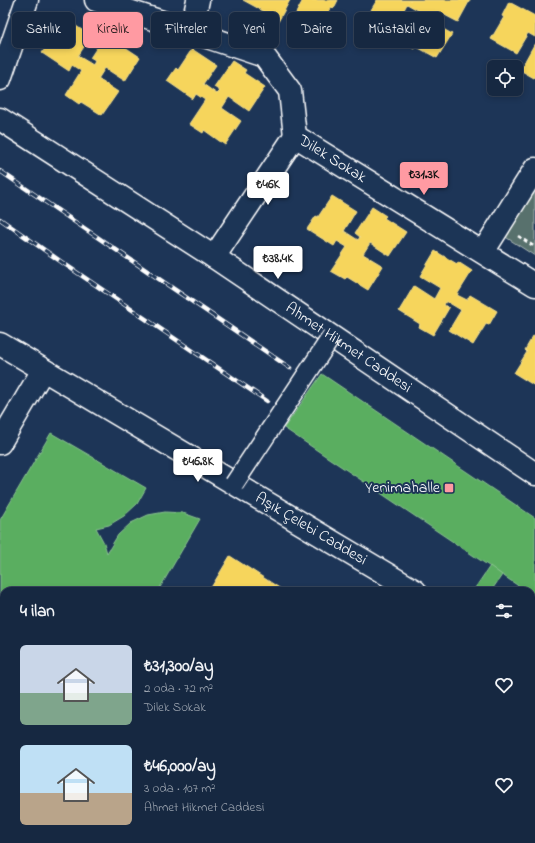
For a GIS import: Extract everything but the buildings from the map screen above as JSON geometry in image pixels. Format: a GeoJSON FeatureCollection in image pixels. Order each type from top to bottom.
{"type":"FeatureCollection","features":[{"type":"Feature","properties":{"kind":"street"},"geometry":{"type":"LineString","coordinates":[[0,78],[27,0]]}},
{"type":"Feature","properties":{"kind":"street","name":"Dilek Sokak"},"geometry":{"type":"LineString","coordinates":[[96,0],[151,19]]}},
{"type":"Feature","properties":{"kind":"street"},"geometry":{"type":"LineString","coordinates":[[195,12],[198,0]]}},
{"type":"Feature","properties":{"kind":"street","name":"Dilek Sokak"},"geometry":{"type":"LineString","coordinates":[[221,42],[264,56],[290,91],[295,136],[535,285]]}},
{"type":"Feature","properties":{"kind":"street","name":"Ahmet Hikmet Caddesi"},"geometry":{"type":"LineString","coordinates":[[0,119],[214,257],[535,474]]}},
{"type":"Feature","properties":{"kind":"street"},"geometry":{"type":"LineString","coordinates":[[214,257],[295,136]]}},
{"type":"Feature","properties":{"kind":"street"},"geometry":{"type":"LineString","coordinates":[[483,252],[535,169]]}},
{"type":"Feature","properties":{"kind":"street"},"geometry":{"type":"LineString","coordinates":[[234,484],[332,336]]}},
{"type":"Feature","properties":{"kind":"street","name":"Aşık Çelebi Caddesi"},"geometry":{"type":"LineString","coordinates":[[0,344],[408,587]]}},
{"type":"Feature","properties":{"kind":"street"},"geometry":{"type":"LineString","coordinates":[[0,443],[42,370]]}},
{"type":"Feature","properties":{"kind":"green space"},"geometry":{"type":"Polygon","coordinates":[[[535,187],[535,256],[504,236],[535,187]]]}},
{"type":"Feature","properties":{"kind":"railway"},"geometry":{"type":"LineString","coordinates":[[0,171],[290,368]]}},
{"type":"Feature","properties":{"kind":"railway"},"geometry":{"type":"LineString","coordinates":[[0,219],[267,401]]}},
{"type":"Feature","properties":{"kind":"place","name":"Yenimahalle"},"geometry":{"type":"Point","coordinates":[449,488]}}]}
